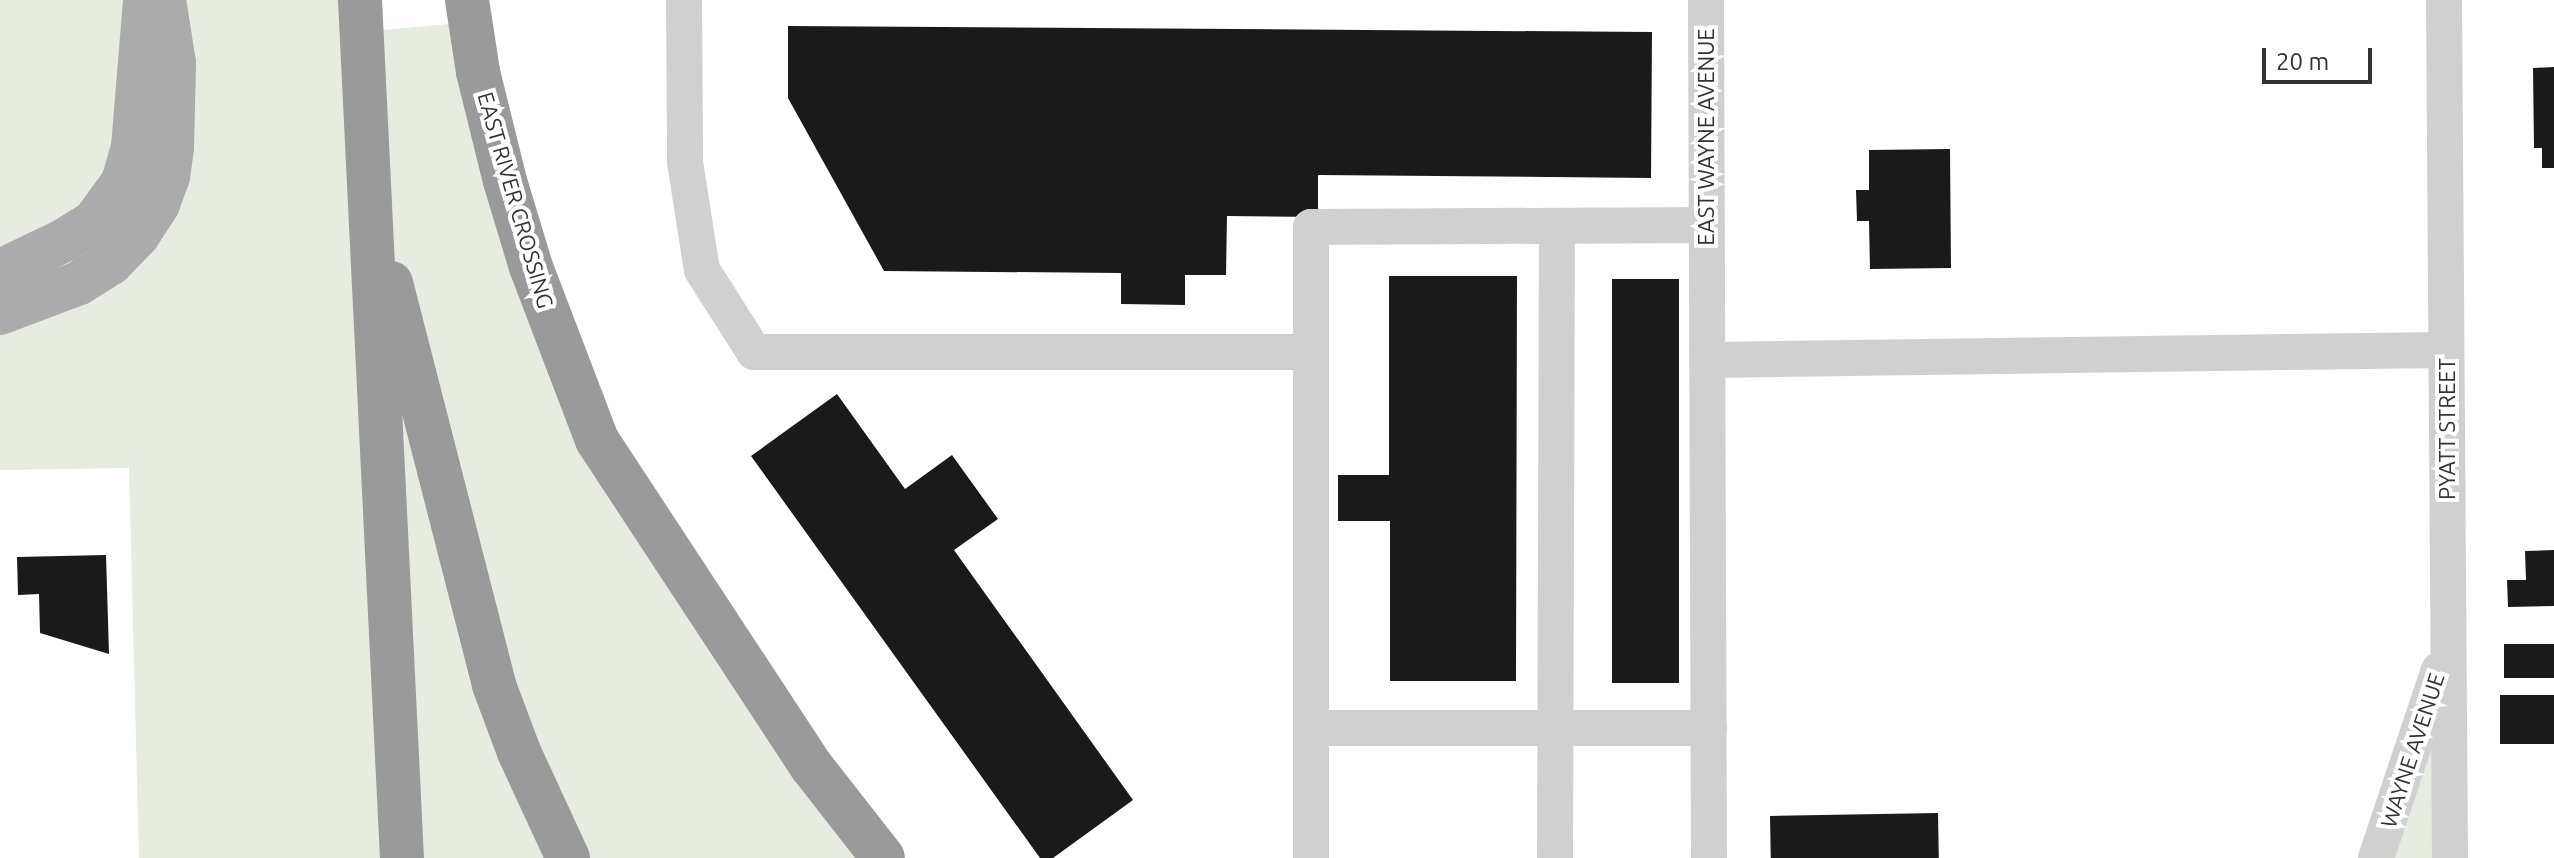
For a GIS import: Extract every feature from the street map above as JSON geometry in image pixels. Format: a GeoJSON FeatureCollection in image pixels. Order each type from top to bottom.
{"type":"FeatureCollection","features":[{"type":"Feature","properties":{"kind":"highway","name":"EAST RIVER CROSSING"},"geometry":{"type":"LineString","coordinates":[[468,11],[478,72],[526,252],[597,440],[812,767],[883,858]]}},
{"type":"Feature","properties":{"kind":"highway"},"geometry":{"type":"LineString","coordinates":[[361,16],[402,858]]}},
{"type":"Feature","properties":{"kind":"highway"},"geometry":{"type":"LineString","coordinates":[[368,191],[494,685],[519,752],[568,858]]}},
{"type":"Feature","properties":{"kind":"main road"},"geometry":{"type":"LineString","coordinates":[[6,265],[65,240],[94,222],[123,182],[133,147],[145,0]]}},
{"type":"Feature","properties":{"kind":"main road"},"geometry":{"type":"LineString","coordinates":[[0,313],[79,283],[111,263],[138,235],[158,204],[168,177],[172,147],[174,63],[164,0]]}},
{"type":"Feature","properties":{"kind":"street"},"geometry":{"type":"LineString","coordinates":[[684,0],[685,162],[702,270],[754,352],[1311,352]]}},
{"type":"Feature","properties":{"kind":"street","name":"EAST WAYNE AVENUE"},"geometry":{"type":"LineString","coordinates":[[1706,0],[1709,858]]}},
{"type":"Feature","properties":{"kind":"street","name":"PYATT STREET"},"geometry":{"type":"LineString","coordinates":[[2444,0],[2450,858]]}},
{"type":"Feature","properties":{"kind":"street"},"geometry":{"type":"LineString","coordinates":[[1311,858],[1311,227],[1707,225]]}},
{"type":"Feature","properties":{"kind":"street"},"geometry":{"type":"LineString","coordinates":[[1555,858],[1557,226]]}},
{"type":"Feature","properties":{"kind":"street"},"geometry":{"type":"LineString","coordinates":[[1707,360],[2446,350]]}},
{"type":"Feature","properties":{"kind":"street","name":"WAYNE AVENUE"},"geometry":{"type":"LineString","coordinates":[[2376,858],[2448,642]]}},
{"type":"Feature","properties":{"kind":"street"},"geometry":{"type":"LineString","coordinates":[[1311,728],[1709,728]]}},
{"type":"Feature","properties":{"kind":"shaded area"},"geometry":{"type":"Polygon","coordinates":[[[0,0],[145,0],[123,182],[0,271],[0,0]]]}},
{"type":"Feature","properties":{"kind":"shaded area"},"geometry":{"type":"Polygon","coordinates":[[[164,0],[360,0],[362,32],[470,22],[597,440],[883,858],[139,858],[129,468],[0,470],[0,313],[79,283],[164,0]]]}},
{"type":"Feature","properties":{"kind":"shaded area"},"geometry":{"type":"Polygon","coordinates":[[[2448,642],[2450,858],[2376,858],[2448,642]]]}},
{"type":"Feature","properties":{"kind":"building"},"geometry":{"type":"Polygon","coordinates":[[[788,26],[1652,32],[1651,178],[1318,175],[1318,217],[1227,216],[1226,275],[1185,275],[1185,305],[1121,304],[1121,273],[884,271],[788,98],[788,26]]]}},
{"type":"Feature","properties":{"kind":"building"},"geometry":{"type":"Polygon","coordinates":[[[2554,67],[2554,168],[2542,168],[2542,148],[2534,148],[2533,68],[2554,67]]]}},
{"type":"Feature","properties":{"kind":"building"},"geometry":{"type":"Polygon","coordinates":[[[1950,149],[1951,268],[1870,269],[1869,221],[1857,221],[1856,190],[1869,190],[1869,150],[1950,149]]]}},
{"type":"Feature","properties":{"kind":"building"},"geometry":{"type":"Polygon","coordinates":[[[1389,276],[1517,276],[1516,681],[1390,681],[1390,521],[1338,521],[1338,475],[1389,475],[1389,276]]]}},
{"type":"Feature","properties":{"kind":"building"},"geometry":{"type":"Polygon","coordinates":[[[1612,279],[1679,279],[1679,683],[1612,683],[1612,279]]]}},
{"type":"Feature","properties":{"kind":"building"},"geometry":{"type":"Polygon","coordinates":[[[837,394],[905,489],[952,455],[998,519],[954,550],[1133,800],[1053,858],[1040,858],[751,456],[837,394]]]}},
{"type":"Feature","properties":{"kind":"building"},"geometry":{"type":"Polygon","coordinates":[[[2554,550],[2554,606],[2508,607],[2507,580],[2526,580],[2525,551],[2554,550]]]}},
{"type":"Feature","properties":{"kind":"building"},"geometry":{"type":"Polygon","coordinates":[[[106,555],[109,654],[40,633],[39,594],[18,595],[17,557],[106,555]]]}},
{"type":"Feature","properties":{"kind":"building"},"geometry":{"type":"Polygon","coordinates":[[[2504,644],[2554,644],[2554,678],[2504,678],[2504,644]]]}},
{"type":"Feature","properties":{"kind":"building"},"geometry":{"type":"Polygon","coordinates":[[[2500,695],[2554,695],[2554,744],[2500,744],[2500,695]]]}},
{"type":"Feature","properties":{"kind":"building"},"geometry":{"type":"Polygon","coordinates":[[[1938,813],[1939,858],[1771,858],[1770,816],[1938,813]]]}}]}
